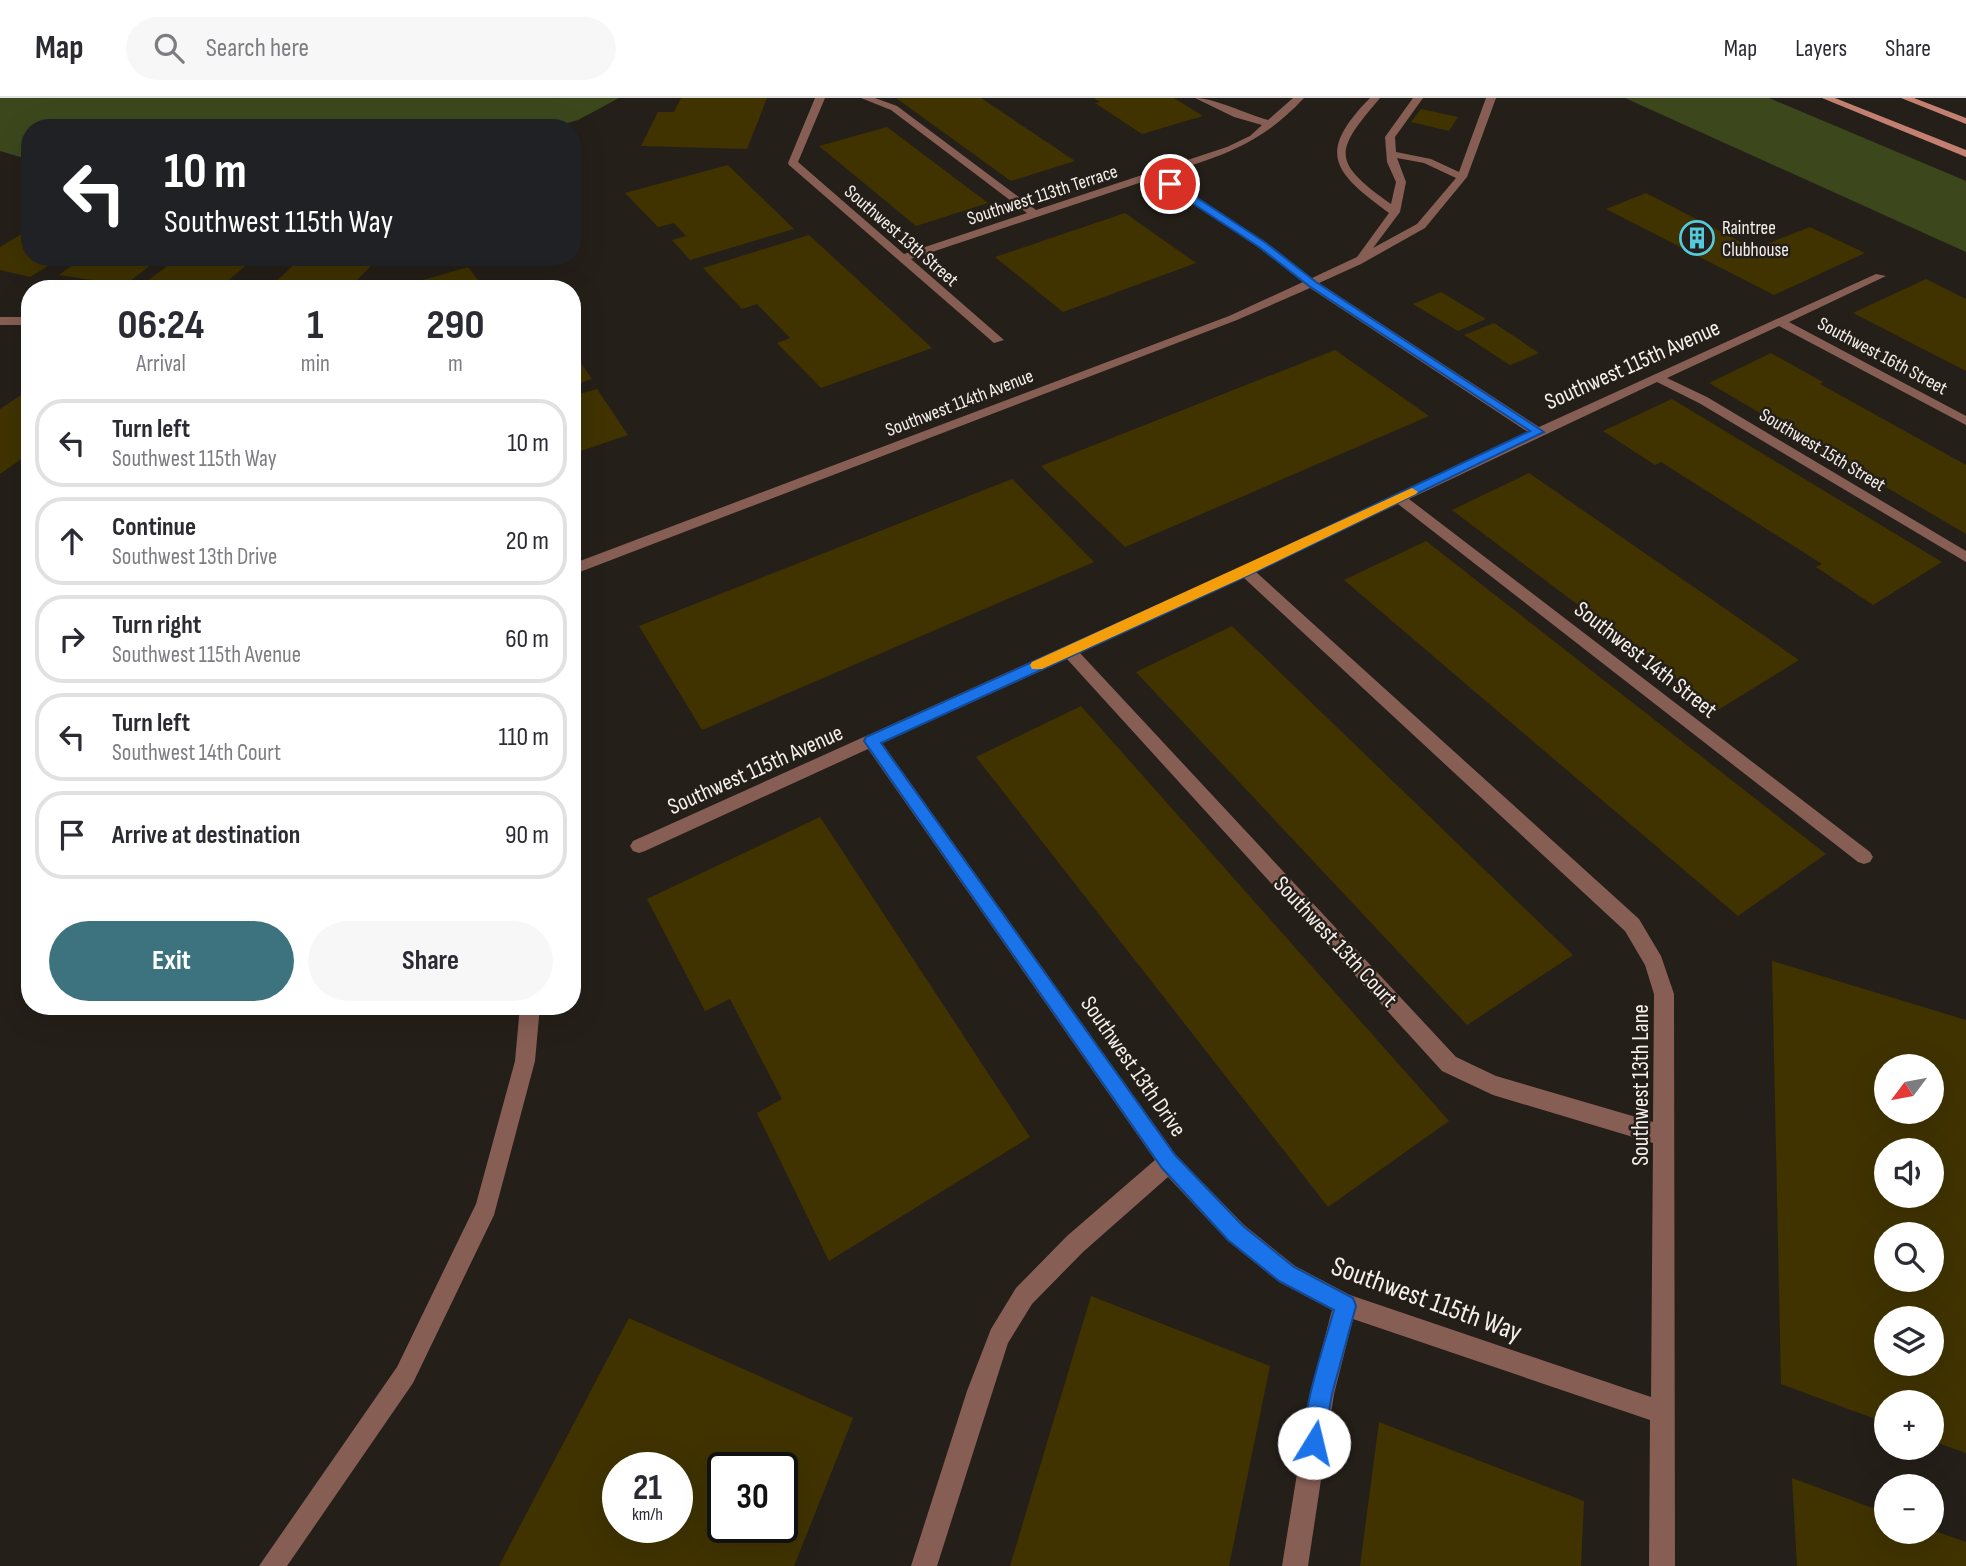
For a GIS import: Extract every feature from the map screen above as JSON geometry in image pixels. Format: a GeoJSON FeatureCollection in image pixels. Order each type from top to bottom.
{"type":"FeatureCollection","features":[{"type":"Feature","properties":{"kind":"main road"},"geometry":{"type":"LineString","coordinates":[[1827,98],[1966,154]]}},
{"type":"Feature","properties":{"kind":"main road"},"geometry":{"type":"LineString","coordinates":[[1906,98],[1966,121]]}},
{"type":"Feature","properties":{"kind":"street","name":"Southwest 13th Street"},"geometry":{"type":"LineString","coordinates":[[820,98],[793,163],[998,341]]}},
{"type":"Feature","properties":{"kind":"street"},"geometry":{"type":"LineString","coordinates":[[866,98],[894,108],[1035,214]]}},
{"type":"Feature","properties":{"kind":"street"},"geometry":{"type":"LineString","coordinates":[[1200,98],[1237,115],[1270,124]]}},
{"type":"Feature","properties":{"kind":"street","name":"Southwest 113th Terrace"},"geometry":{"type":"LineString","coordinates":[[902,258],[1230,149],[1253,138],[1299,98]]}},
{"type":"Feature","properties":{"kind":"street"},"geometry":{"type":"LineString","coordinates":[[1374,98],[1348,127],[1340,144],[1342,162],[1356,186],[1395,212]]}},
{"type":"Feature","properties":{"kind":"street"},"geometry":{"type":"LineString","coordinates":[[1357,261],[1395,212],[1401,182],[1392,162],[1390,137],[1418,98]]}},
{"type":"Feature","properties":{"kind":"street","name":"Southwest 114th Avenue"},"geometry":{"type":"LineString","coordinates":[[581,567],[1233,318],[1312,284],[1357,261],[1421,226],[1462,177],[1492,98]]}},
{"type":"Feature","properties":{"kind":"street"},"geometry":{"type":"LineString","coordinates":[[1392,154],[1427,161],[1462,177]]}},
{"type":"Feature","properties":{"kind":"street"},"geometry":{"type":"LineString","coordinates":[[1155,174],[1262,245],[1312,284],[1538,432]]}},
{"type":"Feature","properties":{"kind":"street","name":"Southwest 115th Avenue"},"geometry":{"type":"LineString","coordinates":[[639,846],[1246,571],[1538,432],[1880,276]]}},
{"type":"Feature","properties":{"kind":"street"},"geometry":{"type":"LineString","coordinates":[[0,320],[21,321]]}},
{"type":"Feature","properties":{"kind":"street","name":"Southwest 16th Street"},"geometry":{"type":"LineString","coordinates":[[1782,323],[1966,421]]}},
{"type":"Feature","properties":{"kind":"street","name":"Southwest 15th Street"},"geometry":{"type":"LineString","coordinates":[[1658,378],[1703,400],[1966,557]]}},
{"type":"Feature","properties":{"kind":"street","name":"Southwest 14th Street"},"geometry":{"type":"LineString","coordinates":[[1399,498],[1864,857]]}},
{"type":"Feature","properties":{"kind":"street","name":"Southwest 13th Lane"},"geometry":{"type":"LineString","coordinates":[[1246,571],[1632,925],[1654,962],[1664,994],[1662,1566]]}},
{"type":"Feature","properties":{"kind":"street","name":"Southwest 13th Court"},"geometry":{"type":"LineString","coordinates":[[1069,650],[1449,1064],[1493,1085],[1665,1136]]}},
{"type":"Feature","properties":{"kind":"street","name":"Southwest 13th Drive"},"geometry":{"type":"LineString","coordinates":[[872,741],[1168,1161],[1075,1244],[1024,1296],[1005,1327],[979,1391],[924,1566]]}},
{"type":"Feature","properties":{"kind":"street"},"geometry":{"type":"LineString","coordinates":[[272,1566],[405,1375],[486,1208],[525,1061],[529,1015]]}},
{"type":"Feature","properties":{"kind":"street","name":"Southwest 115th Way"},"geometry":{"type":"LineString","coordinates":[[1168,1161],[1236,1233],[1287,1274],[1346,1306],[1664,1413]]}},
{"type":"Feature","properties":{"kind":"street"},"geometry":{"type":"LineString","coordinates":[[1294,1566],[1322,1394],[1346,1306]]}},
{"type":"Feature","properties":{"kind":"shaded area"},"geometry":{"type":"Polygon","coordinates":[[[0,98],[619,98],[580,119],[21,119],[21,157],[0,151],[0,98]]]}},
{"type":"Feature","properties":{"kind":"shaded area"},"geometry":{"type":"Polygon","coordinates":[[[1625,98],[1769,98],[1966,181],[1966,252],[1625,98]]]}},
{"type":"Feature","properties":{"kind":"building"},"geometry":{"type":"Polygon","coordinates":[[[681,98],[767,98],[747,149],[641,146],[658,112],[674,112],[681,98]]]}},
{"type":"Feature","properties":{"kind":"building"},"geometry":{"type":"Polygon","coordinates":[[[896,98],[981,98],[1075,161],[1011,181],[896,98]]]}},
{"type":"Feature","properties":{"kind":"building"},"geometry":{"type":"Polygon","coordinates":[[[1094,98],[1174,98],[1203,116],[1142,134],[1095,103],[1100,102],[1094,98]]]}},
{"type":"Feature","properties":{"kind":"building"},"geometry":{"type":"Polygon","coordinates":[[[1421,109],[1458,117],[1449,131],[1411,122],[1421,109]]]}},
{"type":"Feature","properties":{"kind":"building"},"geometry":{"type":"Polygon","coordinates":[[[887,127],[988,203],[916,226],[819,146],[887,127]]]}},
{"type":"Feature","properties":{"kind":"building"},"geometry":{"type":"Polygon","coordinates":[[[728,165],[794,229],[690,260],[672,240],[686,236],[674,223],[658,227],[625,193],[728,165]]]}},
{"type":"Feature","properties":{"kind":"building","name":"Raintree Clubhouse"},"geometry":{"type":"Polygon","coordinates":[[[1646,193],[1754,249],[1810,227],[1865,253],[1774,295],[1606,209],[1646,193]]]}},
{"type":"Feature","properties":{"kind":"building"},"geometry":{"type":"Polygon","coordinates":[[[1125,213],[1196,263],[1063,312],[995,257],[1125,213]]]}},
{"type":"Feature","properties":{"kind":"building"},"geometry":{"type":"Polygon","coordinates":[[[21,234],[21,266],[48,266],[30,277],[0,270],[0,247],[21,234]]]}},
{"type":"Feature","properties":{"kind":"building"},"geometry":{"type":"Polygon","coordinates":[[[809,235],[932,348],[821,388],[777,343],[790,338],[757,304],[742,309],[703,268],[809,235]]]}},
{"type":"Feature","properties":{"kind":"building"},"geometry":{"type":"Polygon","coordinates":[[[71,266],[149,266],[131,280],[92,280],[59,275],[71,266]]]}},
{"type":"Feature","properties":{"kind":"building"},"geometry":{"type":"Polygon","coordinates":[[[167,266],[245,266],[229,280],[149,280],[167,266]]]}},
{"type":"Feature","properties":{"kind":"building"},"geometry":{"type":"Polygon","coordinates":[[[292,266],[371,266],[357,280],[278,280],[292,266]]]}},
{"type":"Feature","properties":{"kind":"building"},"geometry":{"type":"Polygon","coordinates":[[[468,267],[478,280],[423,280],[468,267]]]}},
{"type":"Feature","properties":{"kind":"building"},"geometry":{"type":"Polygon","coordinates":[[[1926,279],[1966,299],[1966,371],[1853,313],[1926,279]]]}},
{"type":"Feature","properties":{"kind":"building"},"geometry":{"type":"Polygon","coordinates":[[[1441,292],[1486,319],[1458,331],[1413,304],[1441,292]]]}},
{"type":"Feature","properties":{"kind":"building"},"geometry":{"type":"Polygon","coordinates":[[[1494,323],[1539,353],[1510,365],[1464,335],[1494,323]]]}},
{"type":"Feature","properties":{"kind":"building"},"geometry":{"type":"Polygon","coordinates":[[[1335,350],[1429,416],[1125,547],[1041,466],[1335,350]]]}},
{"type":"Feature","properties":{"kind":"building"},"geometry":{"type":"Polygon","coordinates":[[[1771,353],[1823,382],[1820,384],[1966,465],[1966,534],[1709,383],[1771,353]]]}},
{"type":"Feature","properties":{"kind":"building"},"geometry":{"type":"Polygon","coordinates":[[[581,364],[592,379],[581,383],[581,364]]]}},
{"type":"Feature","properties":{"kind":"building"},"geometry":{"type":"Polygon","coordinates":[[[597,389],[628,435],[581,451],[581,393],[597,389]]]}},
{"type":"Feature","properties":{"kind":"building"},"geometry":{"type":"Polygon","coordinates":[[[21,395],[21,459],[0,474],[0,409],[21,395]]]}},
{"type":"Feature","properties":{"kind":"building"},"geometry":{"type":"Polygon","coordinates":[[[1672,399],[1942,562],[1873,605],[1816,567],[1822,564],[1661,462],[1655,465],[1603,431],[1672,399]]]}},
{"type":"Feature","properties":{"kind":"building"},"geometry":{"type":"Polygon","coordinates":[[[1529,473],[1799,660],[1718,710],[1452,510],[1529,473]]]}},
{"type":"Feature","properties":{"kind":"building"},"geometry":{"type":"Polygon","coordinates":[[[1012,479],[1094,562],[702,730],[639,626],[1012,479]]]}},
{"type":"Feature","properties":{"kind":"building"},"geometry":{"type":"Polygon","coordinates":[[[1426,541],[1826,854],[1738,916],[1344,580],[1426,541]]]}},
{"type":"Feature","properties":{"kind":"building"},"geometry":{"type":"Polygon","coordinates":[[[1232,626],[1573,955],[1467,1025],[1136,672],[1232,626]]]}},
{"type":"Feature","properties":{"kind":"building"},"geometry":{"type":"Polygon","coordinates":[[[1081,706],[1449,1121],[1328,1207],[976,757],[1081,706]]]}},
{"type":"Feature","properties":{"kind":"building"},"geometry":{"type":"Polygon","coordinates":[[[820,817],[1030,1137],[829,1261],[757,1113],[782,1099],[730,999],[705,1011],[647,899],[820,817]]]}},
{"type":"Feature","properties":{"kind":"building"},"geometry":{"type":"Polygon","coordinates":[[[1772,961],[1966,1020],[1966,1453],[1944,1445],[1944,1390],[1874,1390],[1874,1419],[1781,1384],[1772,961]]]}},
{"type":"Feature","properties":{"kind":"building"},"geometry":{"type":"Polygon","coordinates":[[[1091,1296],[1270,1366],[1229,1566],[1010,1566],[1091,1296]]]}},
{"type":"Feature","properties":{"kind":"building"},"geometry":{"type":"Polygon","coordinates":[[[629,1318],[853,1418],[794,1566],[499,1566],[629,1318]]]}},
{"type":"Feature","properties":{"kind":"building"},"geometry":{"type":"Polygon","coordinates":[[[1379,1422],[1584,1501],[1581,1566],[1360,1566],[1379,1422]]]}},
{"type":"Feature","properties":{"kind":"building"},"geometry":{"type":"Polygon","coordinates":[[[1792,1478],[1874,1509],[1874,1544],[1944,1544],[1944,1534],[1966,1542],[1966,1566],[1797,1566],[1792,1478]]]}},
{"type":"Feature","properties":{"kind":"slow traffic"},"geometry":{"type":"LineString","coordinates":[[1037,665],[1246,571],[1412,492]]}},
{"type":"Feature","properties":{"kind":"place","name":"Raintree Clubhouse"},"geometry":{"type":"Point","coordinates":[1697,238]}},
{"type":"Feature","properties":{"kind":"route"},"geometry":{"type":"LineString","coordinates":[[1170,184],[1262,245],[1312,284],[1538,432],[1246,571],[872,741],[1168,1161],[1236,1233],[1287,1274],[1346,1306],[1322,1394],[1314,1443]]}}]}
